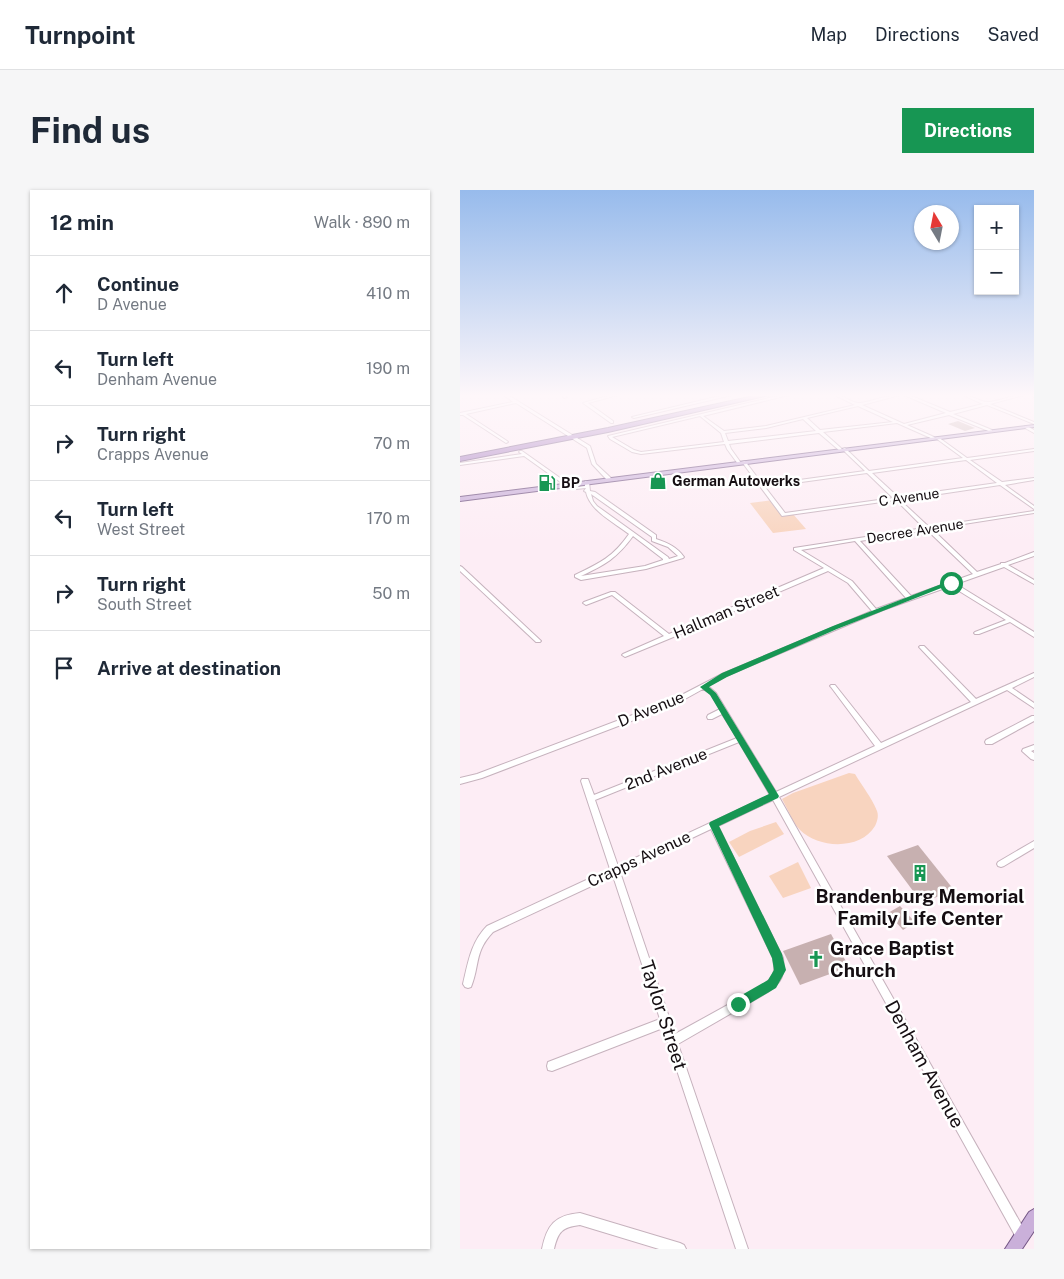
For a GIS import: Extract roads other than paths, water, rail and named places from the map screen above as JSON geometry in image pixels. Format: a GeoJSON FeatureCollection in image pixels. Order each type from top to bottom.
{"type":"FeatureCollection","features":[{"type":"Feature","properties":{"kind":"highway"},"geometry":{"type":"LineString","coordinates":[[460,454],[515,444]]}},
{"type":"Feature","properties":{"kind":"highway"},"geometry":{"type":"LineString","coordinates":[[460,458],[531,444]]}},
{"type":"Feature","properties":{"kind":"main road"},"geometry":{"type":"LineString","coordinates":[[460,499],[571,484],[587,487],[609,479],[886,444]]}},
{"type":"Feature","properties":{"kind":"main road"},"geometry":{"type":"LineString","coordinates":[[1017,1243],[1034,1217]]}},
{"type":"Feature","properties":{"kind":"street"},"geometry":{"type":"LineString","coordinates":[[584,444],[590,448],[594,464],[609,479]]}},
{"type":"Feature","properties":{"kind":"street"},"geometry":{"type":"LineString","coordinates":[[623,444],[633,451],[641,453],[716,444]]}},
{"type":"Feature","properties":{"kind":"street"},"geometry":{"type":"LineString","coordinates":[[728,444],[730,450],[762,486],[1034,450]]}},
{"type":"Feature","properties":{"kind":"street"},"geometry":{"type":"LineString","coordinates":[[836,444],[868,472],[976,574]]}},
{"type":"Feature","properties":{"kind":"street"},"geometry":{"type":"LineString","coordinates":[[944,444],[1034,508]]}},
{"type":"Feature","properties":{"kind":"street"},"geometry":{"type":"LineString","coordinates":[[520,451],[571,484]]}},
{"type":"Feature","properties":{"kind":"street"},"geometry":{"type":"LineString","coordinates":[[460,464],[525,455]]}},
{"type":"Feature","properties":{"kind":"street","name":"C Avenue"},"geometry":{"type":"LineString","coordinates":[[762,486],[784,515],[1034,479]]}},
{"type":"Feature","properties":{"kind":"street"},"geometry":{"type":"LineString","coordinates":[[587,487],[654,536],[654,540]]}},
{"type":"Feature","properties":{"kind":"street"},"geometry":{"type":"LineString","coordinates":[[587,487],[590,502],[666,558],[666,561]]}},
{"type":"Feature","properties":{"kind":"street"},"geometry":{"type":"LineString","coordinates":[[598,509],[609,504]]}},
{"type":"Feature","properties":{"kind":"street","name":"Decree Avenue"},"geometry":{"type":"LineString","coordinates":[[827,569],[796,549],[1034,512]]}},
{"type":"Feature","properties":{"kind":"street"},"geometry":{"type":"LineString","coordinates":[[610,518],[623,514]]}},
{"type":"Feature","properties":{"kind":"street"},"geometry":{"type":"LineString","coordinates":[[632,534],[619,553],[610,560],[577,576],[581,578],[646,567],[681,557],[670,546],[654,540],[645,543]]}},
{"type":"Feature","properties":{"kind":"street"},"geometry":{"type":"LineString","coordinates":[[856,540],[909,598]]}},
{"type":"Feature","properties":{"kind":"street","name":"D Avenue"},"geometry":{"type":"LineString","coordinates":[[460,781],[479,776],[661,707],[704,687],[724,675],[875,611],[1034,554]]}},
{"type":"Feature","properties":{"kind":"street"},"geometry":{"type":"LineString","coordinates":[[1003,564],[1034,582]]}},
{"type":"Feature","properties":{"kind":"street"},"geometry":{"type":"LineString","coordinates":[[460,568],[538,640]]}},
{"type":"Feature","properties":{"kind":"street"},"geometry":{"type":"LineString","coordinates":[[827,569],[853,584],[875,611]]}},
{"type":"Feature","properties":{"kind":"street","name":"Hallman Street"},"geometry":{"type":"LineString","coordinates":[[625,656],[827,569]]}},
{"type":"Feature","properties":{"kind":"street"},"geometry":{"type":"LineString","coordinates":[[951,583],[1034,634]]}},
{"type":"Feature","properties":{"kind":"street"},"geometry":{"type":"LineString","coordinates":[[586,603],[613,593],[668,637]]}},
{"type":"Feature","properties":{"kind":"street"},"geometry":{"type":"LineString","coordinates":[[977,634],[1011,620]]}},
{"type":"Feature","properties":{"kind":"street"},"geometry":{"type":"LineString","coordinates":[[922,647],[975,702]]}},
{"type":"Feature","properties":{"kind":"street","name":"Crapps Avenue"},"geometry":{"type":"LineString","coordinates":[[468,984],[477,947],[484,934],[490,929],[1034,674]]}},
{"type":"Feature","properties":{"kind":"street"},"geometry":{"type":"LineString","coordinates":[[833,686],[880,746]]}},
{"type":"Feature","properties":{"kind":"street","name":"Denham Avenue"},"geometry":{"type":"LineString","coordinates":[[704,687],[712,693],[774,796],[1017,1243]]}},
{"type":"Feature","properties":{"kind":"street"},"geometry":{"type":"LineString","coordinates":[[1007,687],[1034,706]]}},
{"type":"Feature","properties":{"kind":"street"},"geometry":{"type":"LineString","coordinates":[[710,717],[722,711]]}},
{"type":"Feature","properties":{"kind":"street"},"geometry":{"type":"LineString","coordinates":[[989,742],[1034,718]]}},
{"type":"Feature","properties":{"kind":"street","name":"2nd Avenue"},"geometry":{"type":"LineString","coordinates":[[591,800],[741,739]]}},
{"type":"Feature","properties":{"kind":"street"},"geometry":{"type":"LineString","coordinates":[[1034,747],[1026,751],[1034,757]]}},
{"type":"Feature","properties":{"kind":"street","name":"Taylor Street"},"geometry":{"type":"LineString","coordinates":[[585,781],[742,1249]]}},
{"type":"Feature","properties":{"kind":"street"},"geometry":{"type":"LineString","coordinates":[[673,1041],[765,989],[778,978],[780,970],[778,958],[713,824]]}},
{"type":"Feature","properties":{"kind":"street"},"geometry":{"type":"LineString","coordinates":[[1001,864],[1034,844]]}},
{"type":"Feature","properties":{"kind":"street"},"geometry":{"type":"LineString","coordinates":[[552,1066],[666,1022]]}},
{"type":"Feature","properties":{"kind":"street"},"geometry":{"type":"LineString","coordinates":[[548,1249],[550,1237],[557,1226],[568,1220],[580,1219],[680,1249]]}},
{"type":"Feature","properties":{"kind":"place","name":"German Autowerks"},"geometry":{"type":"Point","coordinates":[658,481]}},
{"type":"Feature","properties":{"kind":"place","name":"BP"},"geometry":{"type":"Point","coordinates":[547,483]}},
{"type":"Feature","properties":{"kind":"place","name":"Brandenburg Memorial Family Life Center"},"geometry":{"type":"Point","coordinates":[920,873]}},
{"type":"Feature","properties":{"kind":"place","name":"Grace Baptist Church"},"geometry":{"type":"Point","coordinates":[816,959]}}]}
